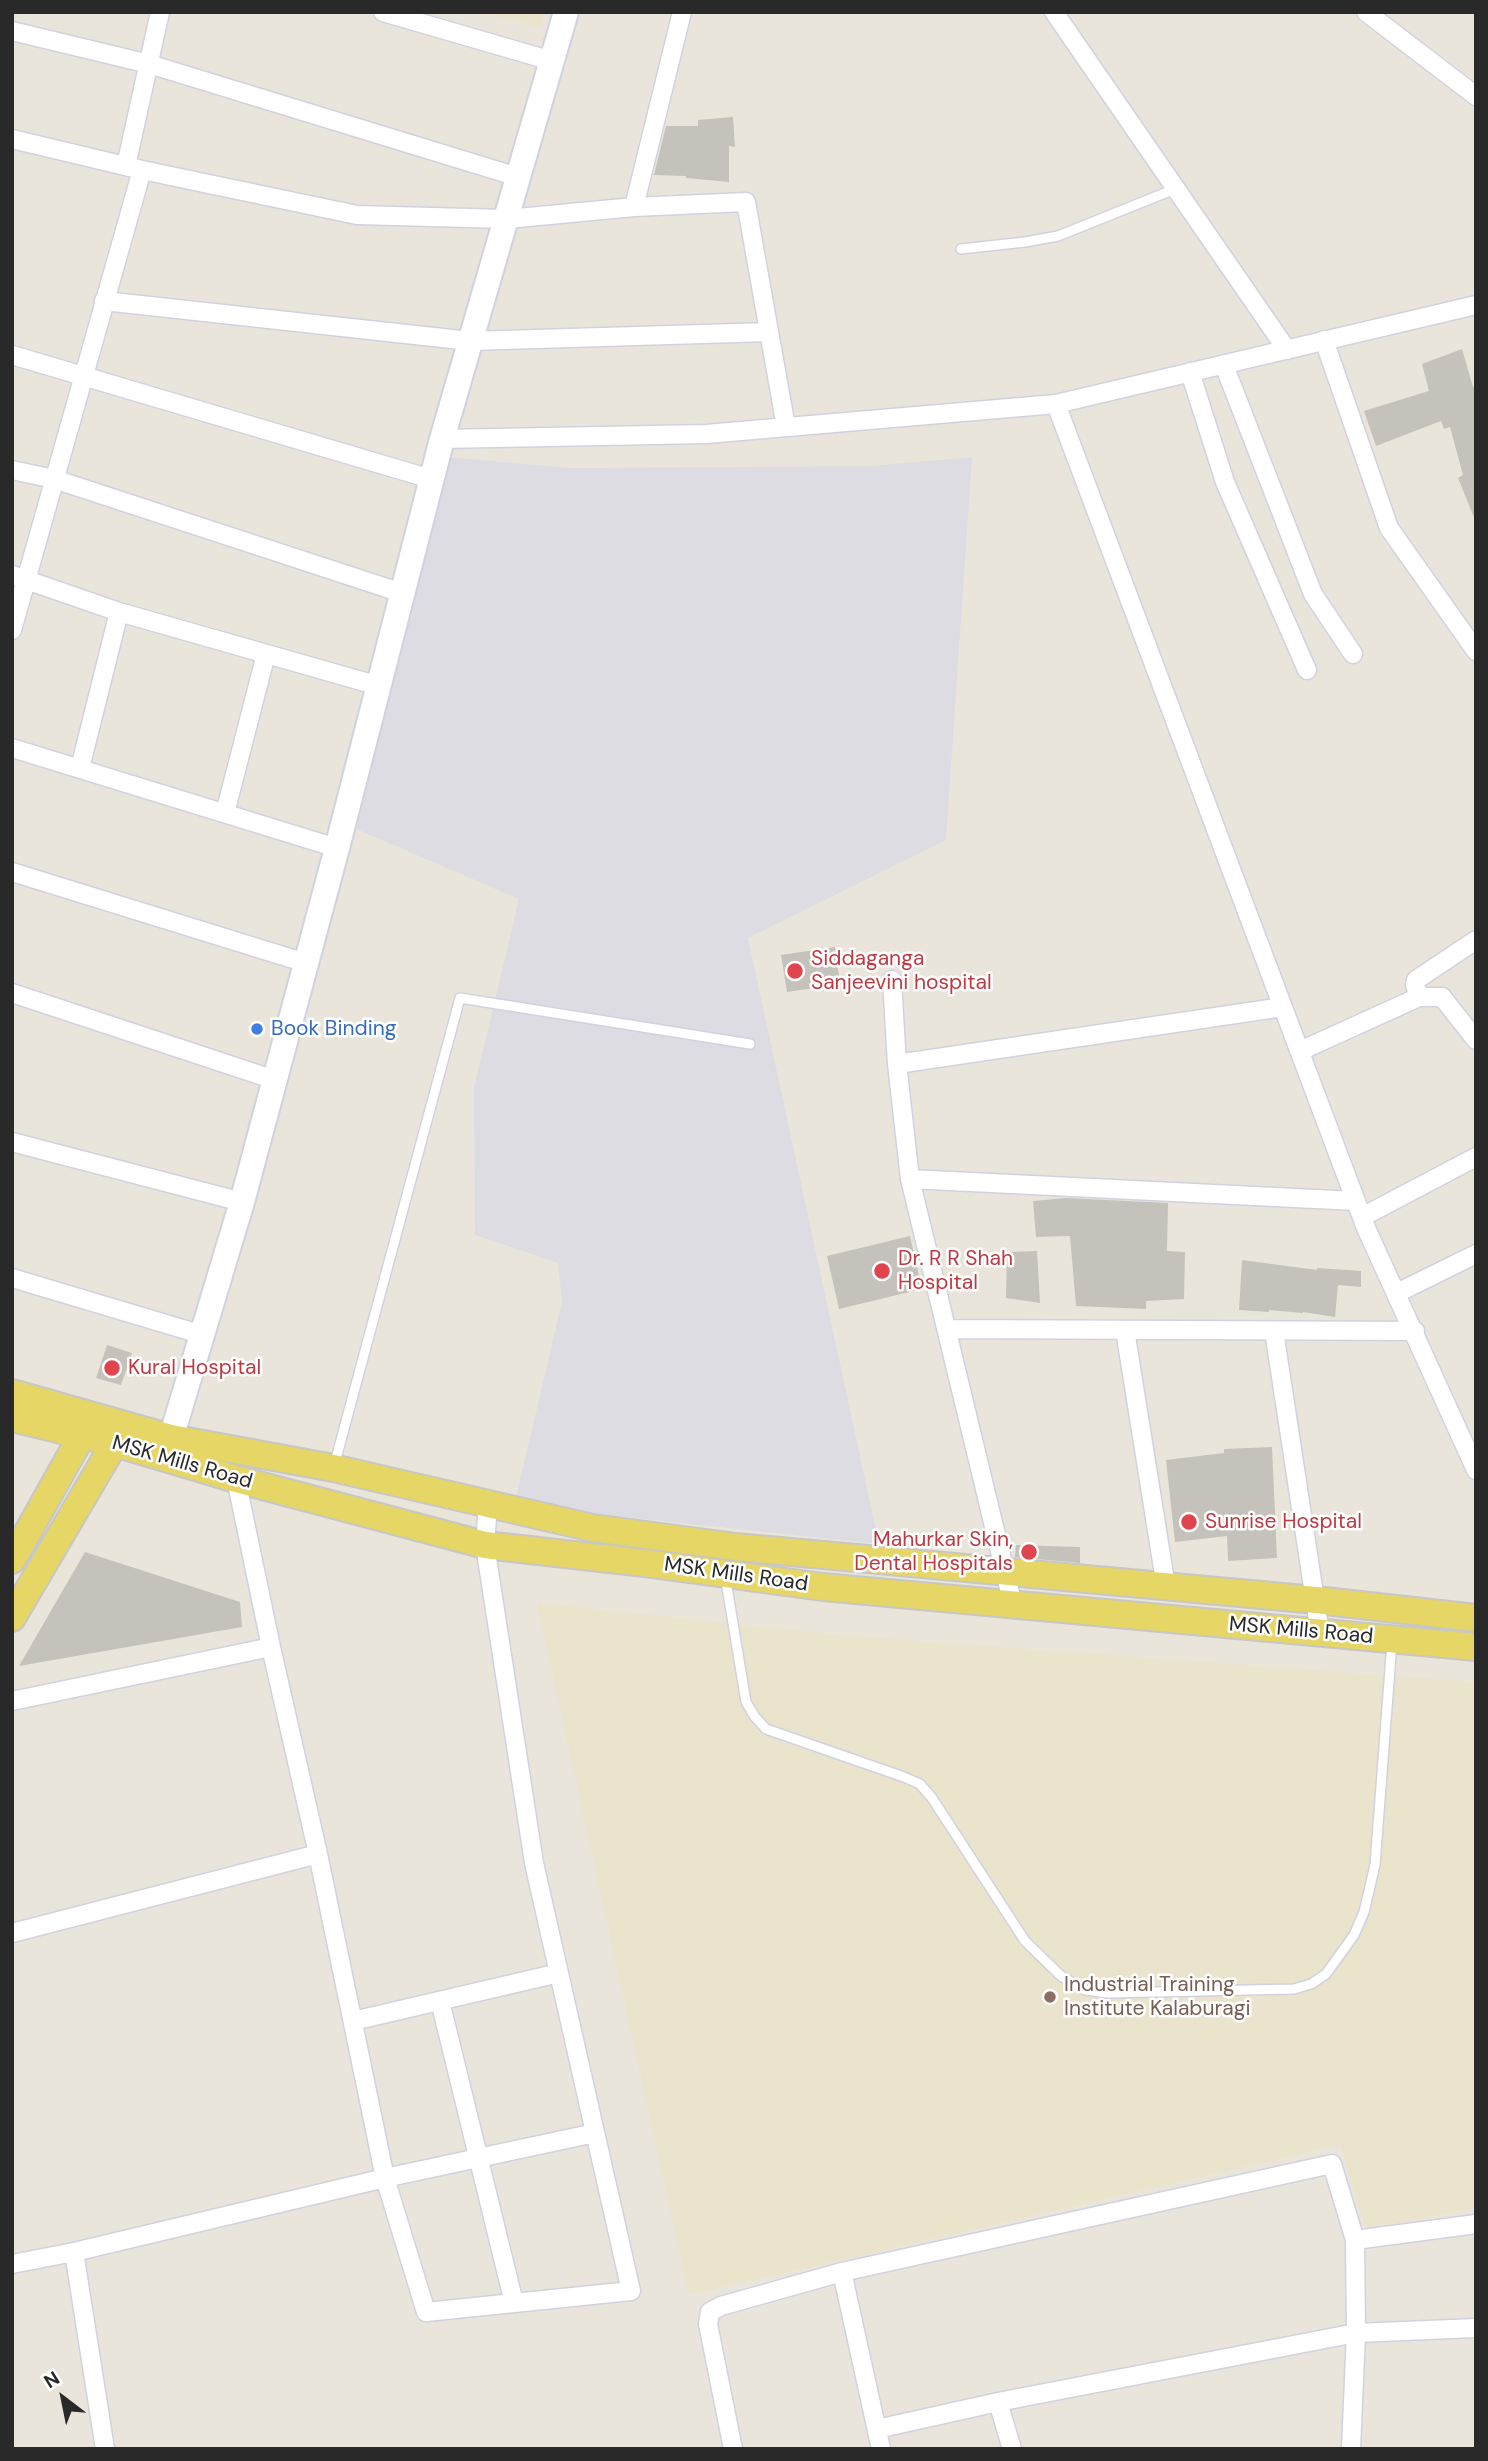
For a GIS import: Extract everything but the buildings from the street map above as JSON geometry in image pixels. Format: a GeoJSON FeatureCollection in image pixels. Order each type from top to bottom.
{"type":"FeatureCollection","features":[{"type":"Feature","properties":{"kind":"main road","name":"MSK Mills Road"},"geometry":{"type":"LineString","coordinates":[[12,1393],[87,1426]]}},
{"type":"Feature","properties":{"kind":"main road","name":"MSK Mills Road"},"geometry":{"type":"LineString","coordinates":[[12,1418],[87,1426],[120,1434],[169,1449],[236,1479],[485,1545],[823,1587],[1476,1647]]}},
{"type":"Feature","properties":{"kind":"main road"},"geometry":{"type":"LineString","coordinates":[[12,1560],[87,1426]]}},
{"type":"Feature","properties":{"kind":"main road"},"geometry":{"type":"LineString","coordinates":[[12,1618],[120,1434]]}},
{"type":"Feature","properties":{"kind":"main road","name":"MSK Mills Road"},"geometry":{"type":"LineString","coordinates":[[169,1449],[333,1468],[593,1528],[736,1547],[1316,1600],[1476,1618]]}},
{"type":"Feature","properties":{"kind":"street"},"geometry":{"type":"LineString","coordinates":[[12,630],[19,577],[54,479],[104,301],[134,168],[149,64],[160,12]]}},
{"type":"Feature","properties":{"kind":"street"},"geometry":{"type":"LineString","coordinates":[[383,12],[552,61]]}},
{"type":"Feature","properties":{"kind":"street"},"geometry":{"type":"LineString","coordinates":[[169,1449],[275,1080],[431,478],[566,12]]}},
{"type":"Feature","properties":{"kind":"street"},"geometry":{"type":"LineString","coordinates":[[634,207],[682,12]]}},
{"type":"Feature","properties":{"kind":"street"},"geometry":{"type":"LineString","coordinates":[[1054,12],[1287,350]]}},
{"type":"Feature","properties":{"kind":"street"},"geometry":{"type":"LineString","coordinates":[[1366,12],[1476,96]]}},
{"type":"Feature","properties":{"kind":"street"},"geometry":{"type":"LineString","coordinates":[[12,31],[149,64],[518,177]]}},
{"type":"Feature","properties":{"kind":"street"},"geometry":{"type":"LineString","coordinates":[[12,139],[357,215],[507,219],[634,207],[746,202],[786,427]]}},
{"type":"Feature","properties":{"kind":"street"},"geometry":{"type":"LineString","coordinates":[[104,301],[470,341],[769,332]]}},
{"type":"Feature","properties":{"kind":"street"},"geometry":{"type":"LineString","coordinates":[[442,439],[706,434],[1056,404],[1476,305]]}},
{"type":"Feature","properties":{"kind":"street"},"geometry":{"type":"LineString","coordinates":[[1324,340],[1389,528],[1476,651]]}},
{"type":"Feature","properties":{"kind":"street"},"geometry":{"type":"LineString","coordinates":[[12,355],[431,478]]}},
{"type":"Feature","properties":{"kind":"street"},"geometry":{"type":"LineString","coordinates":[[1224,365],[1313,594],[1353,654]]}},
{"type":"Feature","properties":{"kind":"street"},"geometry":{"type":"LineString","coordinates":[[1190,372],[1225,482],[1307,670]]}},
{"type":"Feature","properties":{"kind":"street"},"geometry":{"type":"LineString","coordinates":[[1056,404],[1359,1209],[1476,1470]]}},
{"type":"Feature","properties":{"kind":"street"},"geometry":{"type":"LineString","coordinates":[[12,470],[54,479],[402,593]]}},
{"type":"Feature","properties":{"kind":"street"},"geometry":{"type":"LineString","coordinates":[[19,577],[119,612],[379,686]]}},
{"type":"Feature","properties":{"kind":"street"},"geometry":{"type":"LineString","coordinates":[[80,768],[119,612]]}},
{"type":"Feature","properties":{"kind":"street"},"geometry":{"type":"LineString","coordinates":[[225,813],[266,654]]}},
{"type":"Feature","properties":{"kind":"street"},"geometry":{"type":"LineString","coordinates":[[12,748],[337,848]]}},
{"type":"Feature","properties":{"kind":"street"},"geometry":{"type":"LineString","coordinates":[[12,872],[306,963]]}},
{"type":"Feature","properties":{"kind":"street"},"geometry":{"type":"LineString","coordinates":[[1419,997],[1416,980],[1476,940]]}},
{"type":"Feature","properties":{"kind":"street"},"geometry":{"type":"LineString","coordinates":[[892,980],[897,1064],[911,1179],[1013,1605]]}},
{"type":"Feature","properties":{"kind":"street"},"geometry":{"type":"LineString","coordinates":[[12,993],[275,1080]]}},
{"type":"Feature","properties":{"kind":"street"},"geometry":{"type":"LineString","coordinates":[[1300,1051],[1419,997],[1442,997],[1476,1040]]}},
{"type":"Feature","properties":{"kind":"street"},"geometry":{"type":"LineString","coordinates":[[897,1064],[1283,1007]]}},
{"type":"Feature","properties":{"kind":"street"},"geometry":{"type":"LineString","coordinates":[[12,1143],[242,1202]]}},
{"type":"Feature","properties":{"kind":"street"},"geometry":{"type":"LineString","coordinates":[[911,1179],[1359,1209],[1476,1157]]}},
{"type":"Feature","properties":{"kind":"street"},"geometry":{"type":"LineString","coordinates":[[1397,1293],[1476,1254]]}},
{"type":"Feature","properties":{"kind":"street"},"geometry":{"type":"LineString","coordinates":[[12,1278],[203,1335]]}},
{"type":"Feature","properties":{"kind":"street"},"geometry":{"type":"LineString","coordinates":[[947,1329],[1415,1332]]}},
{"type":"Feature","properties":{"kind":"street"},"geometry":{"type":"LineString","coordinates":[[1125,1330],[1166,1587]]}},
{"type":"Feature","properties":{"kind":"street"},"geometry":{"type":"LineString","coordinates":[[1274,1331],[1320,1633]]}},
{"type":"Feature","properties":{"kind":"street"},"geometry":{"type":"LineString","coordinates":[[236,1479],[385,2178],[426,2312],[631,2291],[534,1863],[485,1545],[488,1504]]}},
{"type":"Feature","properties":{"kind":"street"},"geometry":{"type":"LineString","coordinates":[[12,1701],[271,1647]]}},
{"type":"Feature","properties":{"kind":"street"},"geometry":{"type":"LineString","coordinates":[[12,1933],[318,1854]]}},
{"type":"Feature","properties":{"kind":"street"},"geometry":{"type":"LineString","coordinates":[[353,2021],[559,1973]]}},
{"type":"Feature","properties":{"kind":"street"},"geometry":{"type":"LineString","coordinates":[[440,2001],[514,2303]]}},
{"type":"Feature","properties":{"kind":"street"},"geometry":{"type":"LineString","coordinates":[[12,2264],[74,2252],[385,2178],[595,2133]]}},
{"type":"Feature","properties":{"kind":"street"},"geometry":{"type":"LineString","coordinates":[[733,2449],[708,2324],[710,2312],[721,2306],[842,2272],[1332,2164],[1355,2240],[1356,2333],[1352,2449]]}},
{"type":"Feature","properties":{"kind":"street"},"geometry":{"type":"LineString","coordinates":[[1355,2240],[1476,2224]]}},
{"type":"Feature","properties":{"kind":"street"},"geometry":{"type":"LineString","coordinates":[[74,2252],[105,2449]]}},
{"type":"Feature","properties":{"kind":"street"},"geometry":{"type":"LineString","coordinates":[[842,2272],[881,2449]]}},
{"type":"Feature","properties":{"kind":"street"},"geometry":{"type":"LineString","coordinates":[[877,2430],[998,2402],[1356,2333],[1476,2328]]}},
{"type":"Feature","properties":{"kind":"street"},"geometry":{"type":"LineString","coordinates":[[998,2402],[1012,2449]]}},
{"type":"Feature","properties":{"kind":"lane"},"geometry":{"type":"LineString","coordinates":[[961,249],[1058,236],[1175,189]]}},
{"type":"Feature","properties":{"kind":"lane"},"geometry":{"type":"LineString","coordinates":[[333,1468],[460,999],[750,1044]]}},
{"type":"Feature","properties":{"kind":"lane"},"geometry":{"type":"LineString","coordinates":[[725,1574],[746,1702],[754,1717],[766,1729],[920,1784],[932,1798],[1025,1941],[1061,1976],[1085,1990],[1108,1993],[1294,1989],[1311,1984],[1325,1974],[1354,1935],[1364,1912],[1375,1865],[1393,1639]]}},
{"type":"Feature","properties":{"kind":"shaded area"},"geometry":{"type":"Polygon","coordinates":[[[479,12],[544,12],[540,27],[479,12]]]}},
{"type":"Feature","properties":{"kind":"shaded area"},"geometry":{"type":"Polygon","coordinates":[[[447,457],[570,468],[871,466],[972,457],[946,840],[748,938],[879,1544],[586,1513],[516,1497],[562,1302],[558,1263],[475,1235],[474,1088],[519,899],[356,829],[447,457]]]}},
{"type":"Feature","properties":{"kind":"shaded area","name":"Industrial Training Institute Kalaburagi"},"geometry":{"type":"Polygon","coordinates":[[[537,1603],[851,1636],[1476,1682],[1476,2208],[1366,2229],[1340,2145],[689,2295],[537,1603]]]}},
{"type":"Feature","properties":{"kind":"place","name":"Siddaganga Sanjeevini hospital"},"geometry":{"type":"Point","coordinates":[795,971]}},
{"type":"Feature","properties":{"kind":"place","name":"Book Binding"},"geometry":{"type":"Point","coordinates":[257,1029]}},
{"type":"Feature","properties":{"kind":"place","name":"Dr. R R Shah Hospital"},"geometry":{"type":"Point","coordinates":[882,1271]}},
{"type":"Feature","properties":{"kind":"place","name":"Kural Hospital"},"geometry":{"type":"Point","coordinates":[112,1368]}},
{"type":"Feature","properties":{"kind":"place","name":"Sunrise Hospital"},"geometry":{"type":"Point","coordinates":[1189,1522]}},
{"type":"Feature","properties":{"kind":"place","name":"Mahurkar Skin, Dental Hospitals"},"geometry":{"type":"Point","coordinates":[1029,1552]}},
{"type":"Feature","properties":{"kind":"place","name":"Industrial Training Institute Kalaburagi"},"geometry":{"type":"Point","coordinates":[1050,1997]}}]}
